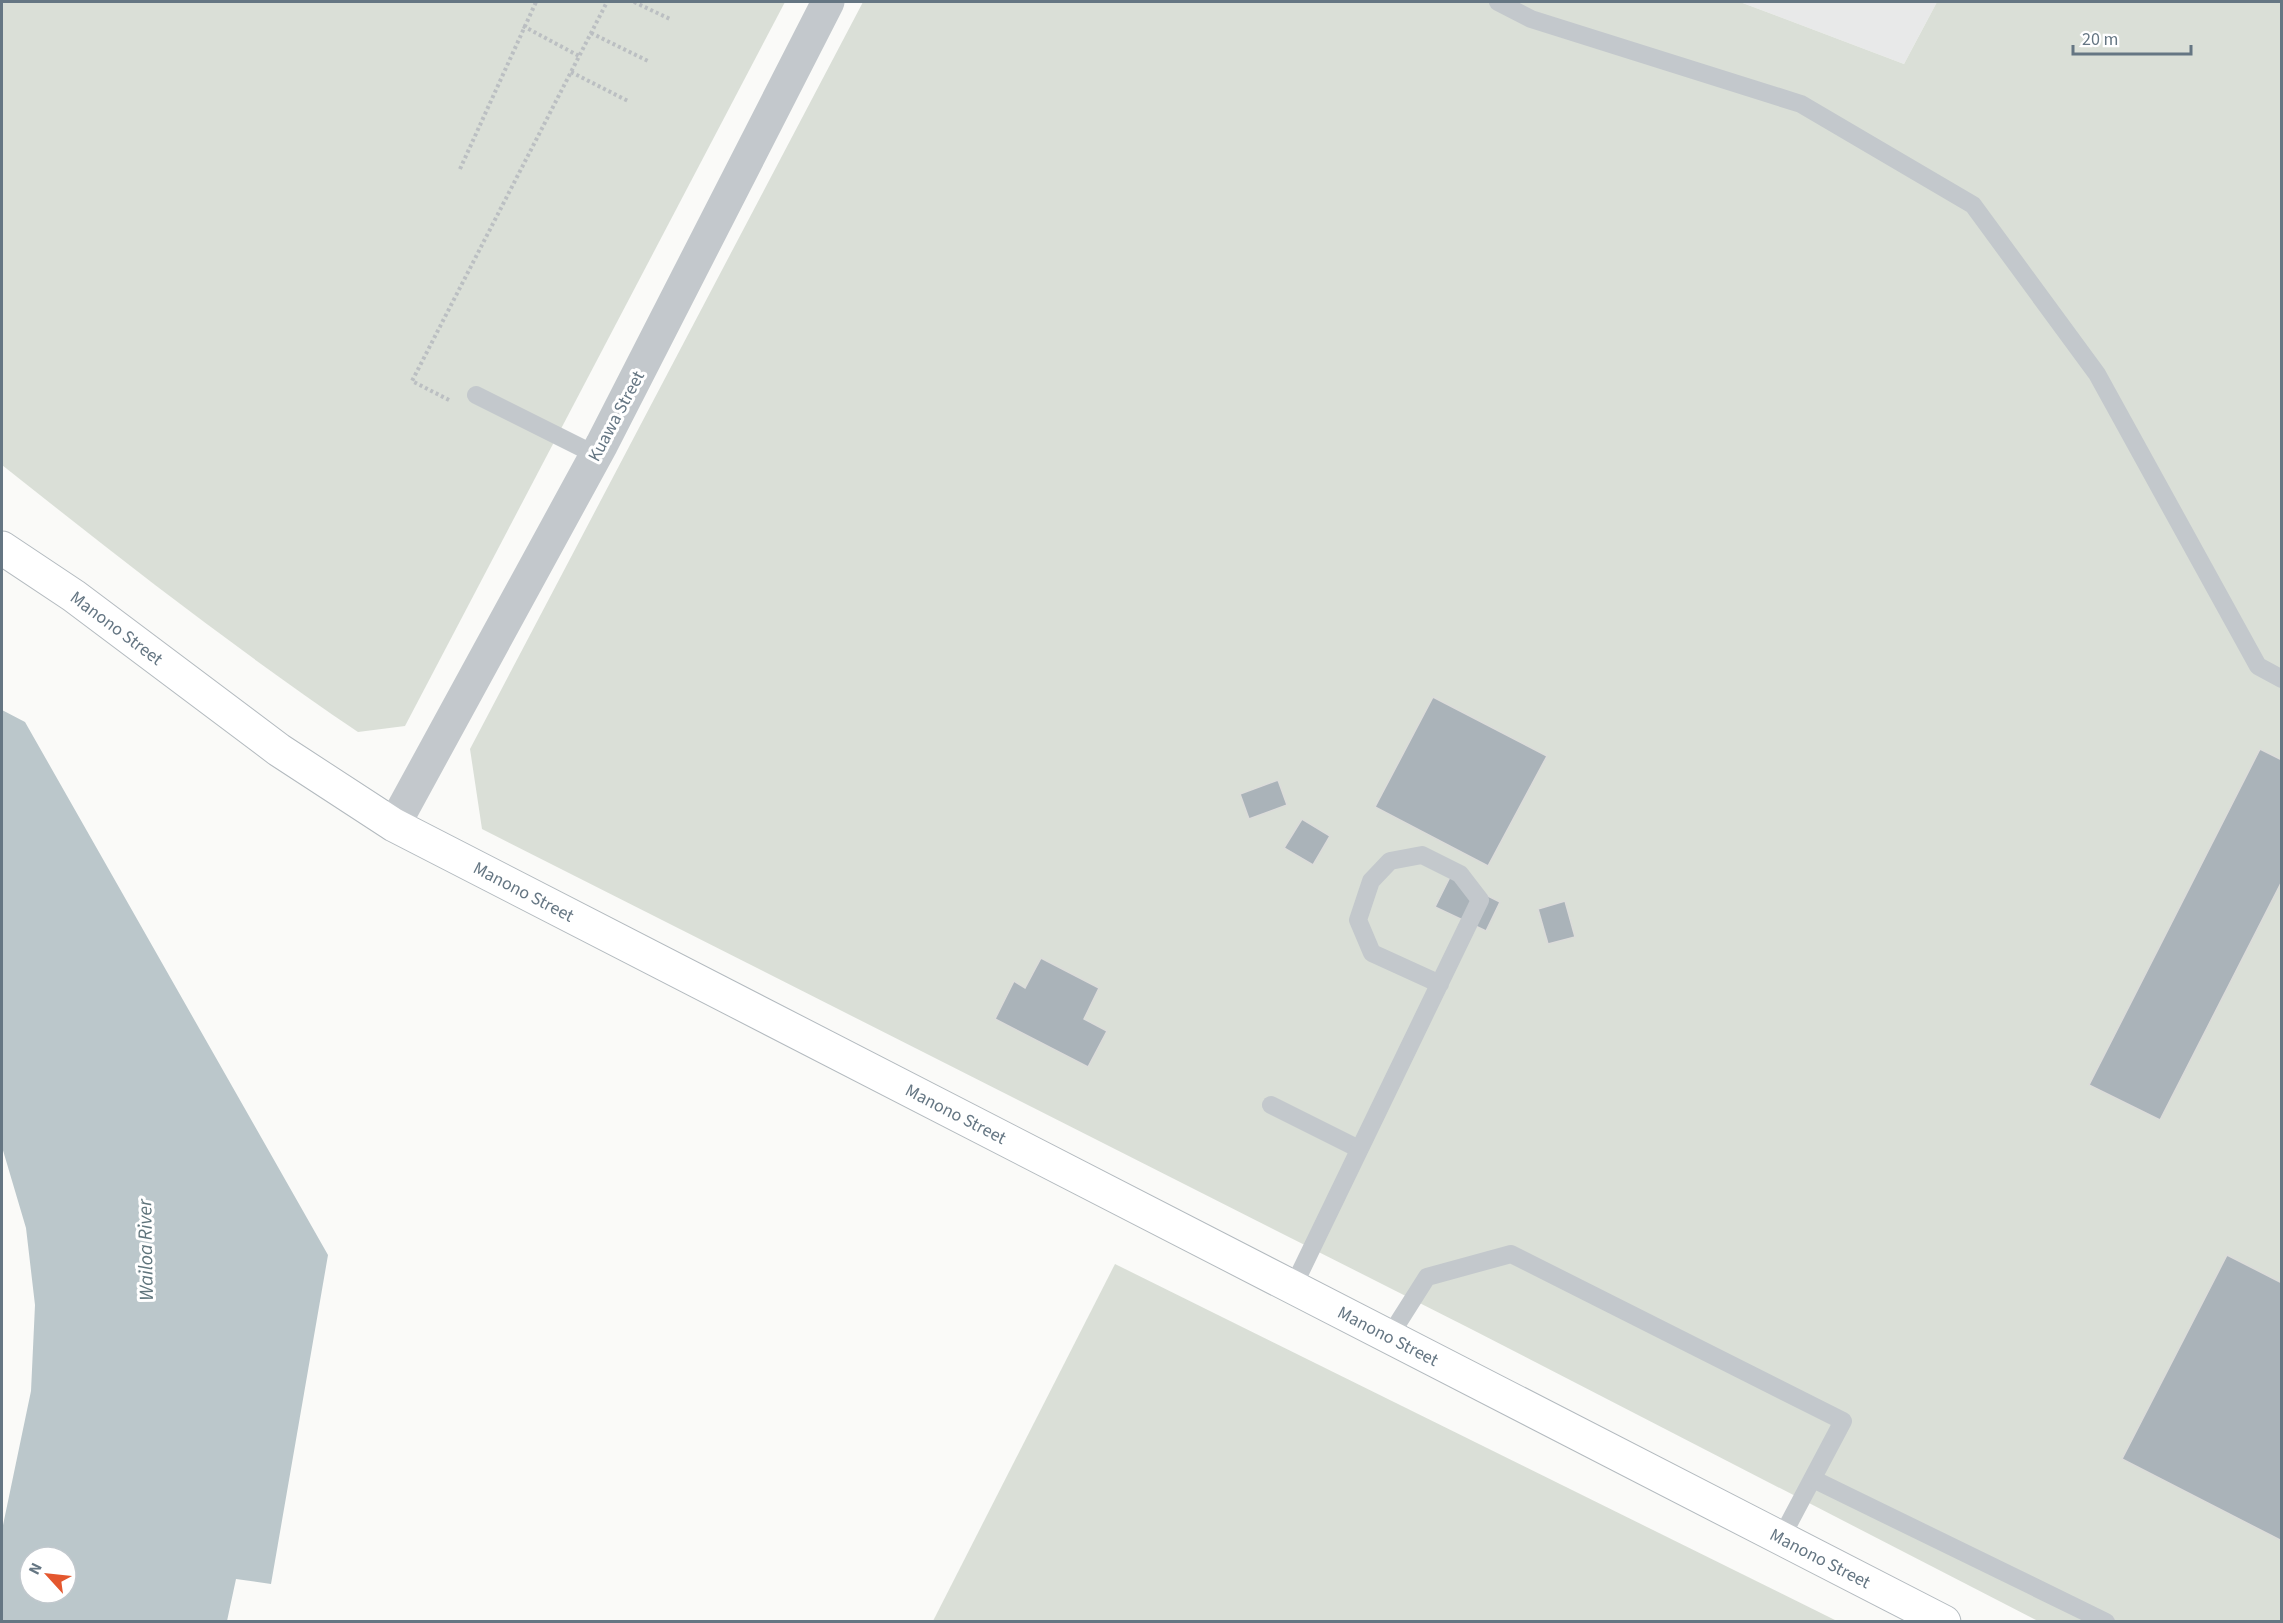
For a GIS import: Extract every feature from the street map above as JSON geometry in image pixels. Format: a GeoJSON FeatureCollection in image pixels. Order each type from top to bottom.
{"type":"FeatureCollection","features":[{"type":"Feature","properties":{"kind":"street","name":"Kuawa Street"},"geometry":{"type":"LineString","coordinates":[[394,825],[596,455],[828,2]]}},
{"type":"Feature","properties":{"kind":"street","name":"Manono Street"},"geometry":{"type":"LineString","coordinates":[[2,548],[74,596],[279,750],[394,825],[1944,1622]]}},
{"type":"Feature","properties":{"kind":"lane"},"geometry":{"type":"LineString","coordinates":[[1498,2],[1531,19],[1801,104],[1973,206],[2097,374],[2258,666],[2282,679]]}},
{"type":"Feature","properties":{"kind":"lane"},"geometry":{"type":"LineString","coordinates":[[476,395],[596,455]]}},
{"type":"Feature","properties":{"kind":"lane"},"geometry":{"type":"LineString","coordinates":[[1293,1287],[1359,1149],[1440,984],[1480,900],[1460,874],[1422,855],[1390,861],[1371,881],[1358,920],[1372,953],[1440,984]]}},
{"type":"Feature","properties":{"kind":"lane"},"geometry":{"type":"LineString","coordinates":[[1271,1105],[1359,1149]]}},
{"type":"Feature","properties":{"kind":"lane"},"geometry":{"type":"LineString","coordinates":[[1389,1337],[1427,1277],[1511,1254],[1843,1421],[1781,1538]]}},
{"type":"Feature","properties":{"kind":"lane"},"geometry":{"type":"LineString","coordinates":[[1813,1479],[2106,1622]]}},
{"type":"Feature","properties":{"kind":"path"},"geometry":{"type":"LineString","coordinates":[[460,169],[536,2]]}},
{"type":"Feature","properties":{"kind":"path"},"geometry":{"type":"LineString","coordinates":[[455,403],[412,381],[607,2]]}},
{"type":"Feature","properties":{"kind":"path"},"geometry":{"type":"LineString","coordinates":[[634,2],[670,19]]}},
{"type":"Feature","properties":{"kind":"path"},"geometry":{"type":"LineString","coordinates":[[523,27],[579,56]]}},
{"type":"Feature","properties":{"kind":"path"},"geometry":{"type":"LineString","coordinates":[[591,33],[648,61]]}},
{"type":"Feature","properties":{"kind":"path"},"geometry":{"type":"LineString","coordinates":[[571,72],[628,101]]}},
{"type":"Feature","properties":{"kind":"shaded area"},"geometry":{"type":"Polygon","coordinates":[[[2,2],[785,2],[405,726],[358,732],[222,635],[2,465],[2,2]]]}},
{"type":"Feature","properties":{"kind":"shaded area"},"geometry":{"type":"Polygon","coordinates":[[[863,2],[1740,2],[1904,64],[1937,2],[2281,2],[2281,1621],[2038,1621],[1471,1329],[482,829],[470,749],[863,2]]]}},
{"type":"Feature","properties":{"kind":"shaded area"},"geometry":{"type":"Polygon","coordinates":[[[1740,2],[1937,2],[1904,64],[1740,2]]]}},
{"type":"Feature","properties":{"kind":"shaded area"},"geometry":{"type":"Polygon","coordinates":[[[1115,1264],[1837,1621],[933,1621],[1115,1264]]]}},
{"type":"Feature","properties":{"kind":"water","name":"Wailoa River"},"geometry":{"type":"Polygon","coordinates":[[[2,710],[25,722],[328,1255],[271,1584],[236,1579],[227,1621],[2,1621],[2,1530],[31,1391],[35,1305],[26,1228],[2,1147],[2,710]]]}},
{"type":"Feature","properties":{"kind":"building"},"geometry":{"type":"Polygon","coordinates":[[[1433,697],[1547,756],[1488,866],[1375,807],[1433,697]]]}},
{"type":"Feature","properties":{"kind":"building"},"geometry":{"type":"Polygon","coordinates":[[[2260,749],[2282,760],[2282,881],[2160,1120],[2089,1085],[2260,749]]]}},
{"type":"Feature","properties":{"kind":"building"},"geometry":{"type":"Polygon","coordinates":[[[1278,780],[1287,805],[1249,819],[1240,794],[1278,780]]]}},
{"type":"Feature","properties":{"kind":"building"},"geometry":{"type":"Polygon","coordinates":[[[1302,819],[1330,836],[1313,865],[1284,848],[1302,819]]]}},
{"type":"Feature","properties":{"kind":"building"},"geometry":{"type":"Polygon","coordinates":[[[1450,877],[1500,902],[1486,931],[1435,907],[1450,877]]]}},
{"type":"Feature","properties":{"kind":"building"},"geometry":{"type":"Polygon","coordinates":[[[1565,901],[1575,937],[1548,944],[1538,909],[1565,901]]]}},
{"type":"Feature","properties":{"kind":"building"},"geometry":{"type":"Polygon","coordinates":[[[1041,958],[1099,988],[1084,1019],[1107,1031],[1088,1067],[995,1019],[1014,981],[1025,988],[1041,958]]]}},
{"type":"Feature","properties":{"kind":"building"},"geometry":{"type":"Polygon","coordinates":[[[2227,1255],[2282,1283],[2282,1541],[2122,1459],[2227,1255]]]}}]}
